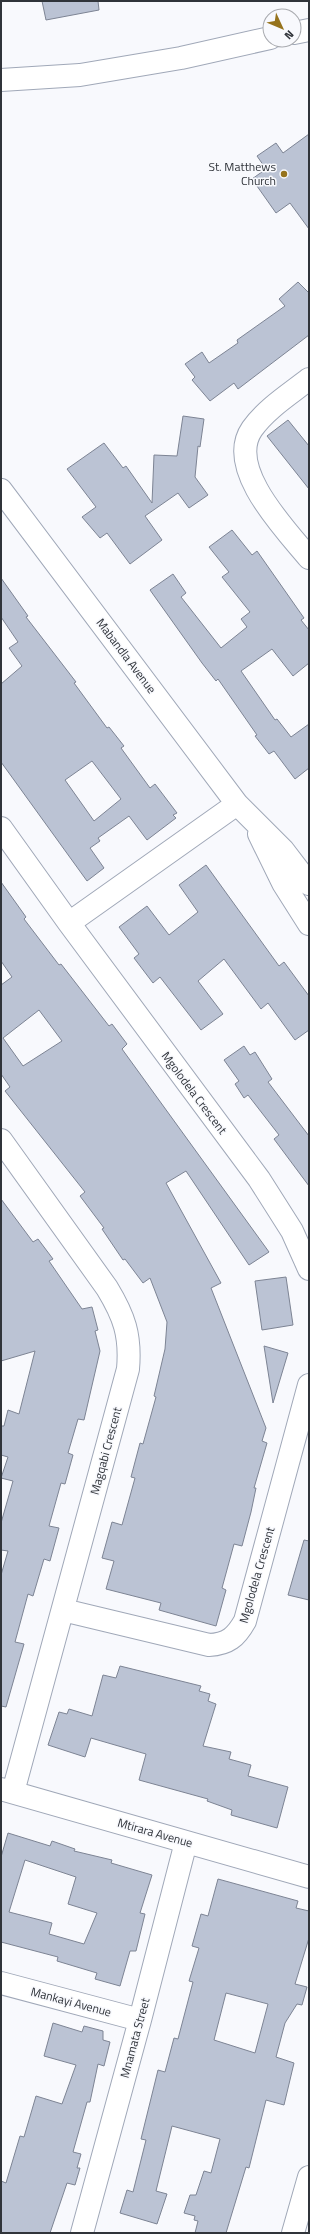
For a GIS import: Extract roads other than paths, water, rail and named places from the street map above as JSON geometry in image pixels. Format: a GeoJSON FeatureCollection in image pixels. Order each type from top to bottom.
{"type":"FeatureCollection","features":[{"type":"Feature","properties":{"kind":"street"},"geometry":{"type":"LineString","coordinates":[[1,80],[80,75],[181,58],[262,40]]}},
{"type":"Feature","properties":{"kind":"street"},"geometry":{"type":"LineString","coordinates":[[309,379],[263,417],[251,430],[245,456],[248,472],[270,509],[309,558]]}},
{"type":"Feature","properties":{"kind":"street","name":"Mabandla Avenue"},"geometry":{"type":"LineString","coordinates":[[1,490],[237,804],[253,822],[283,850],[309,884]]}},
{"type":"Feature","properties":{"kind":"street"},"geometry":{"type":"LineString","coordinates":[[69,923],[237,804]]}},
{"type":"Feature","properties":{"kind":"street","name":"Mabandla Avenue"},"geometry":{"type":"LineString","coordinates":[[253,822],[283,882],[309,924]]}},
{"type":"Feature","properties":{"kind":"street","name":"Mgolodela Crescent"},"geometry":{"type":"LineString","coordinates":[[1,828],[69,923],[258,1179],[292,1231],[309,1269]]}},
{"type":"Feature","properties":{"kind":"street","name":"Magqabi Crescent"},"geometry":{"type":"LineString","coordinates":[[1,1140],[107,1288],[119,1308],[126,1325],[130,1348],[128,1369],[63,1610],[7,1790]]}},
{"type":"Feature","properties":{"kind":"street","name":"Mgolodela Crescent"},"geometry":{"type":"LineString","coordinates":[[63,1610],[209,1645],[219,1645],[234,1638],[245,1621],[309,1385]]}},
{"type":"Feature","properties":{"kind":"street","name":"Mtirara Avenue"},"geometry":{"type":"LineString","coordinates":[[7,1790],[309,1877]]}},
{"type":"Feature","properties":{"kind":"street","name":"Mnamata Street"},"geometry":{"type":"LineString","coordinates":[[82,2233],[140,2020],[186,1842]]}},
{"type":"Feature","properties":{"kind":"street","name":"Mankayi Avenue"},"geometry":{"type":"LineString","coordinates":[[1,1983],[140,2020]]}},
{"type":"Feature","properties":{"kind":"street"},"geometry":{"type":"LineString","coordinates":[[293,2233],[309,2177]]}},
{"type":"Feature","properties":{"kind":"place","name":"St. Matthews Church"},"geometry":{"type":"Point","coordinates":[284,174]}}]}
